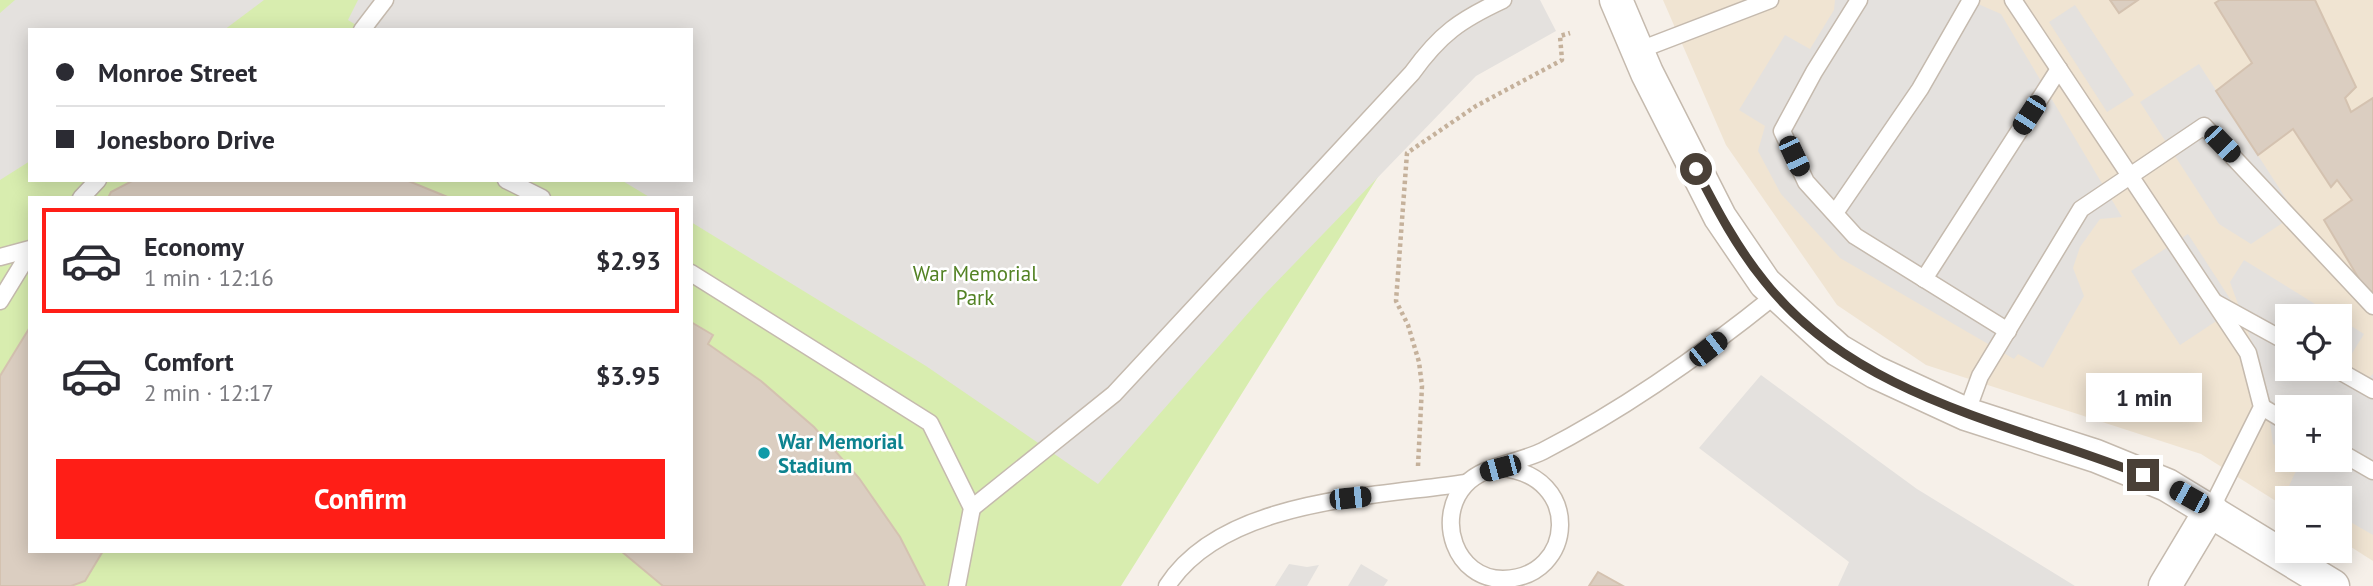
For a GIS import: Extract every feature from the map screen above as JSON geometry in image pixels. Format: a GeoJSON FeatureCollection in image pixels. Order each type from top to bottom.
{"type":"FeatureCollection","features":[{"type":"Feature","properties":{"kind":"street"},"geometry":{"type":"LineString","coordinates":[[1616,0],[1637,51],[1720,217],[1765,283],[1838,350],[1875,372],[1966,414],[2096,456],[2167,485],[2211,509],[2333,586]]}},
{"type":"Feature","properties":{"kind":"street"},"geometry":{"type":"LineString","coordinates":[[2165,586],[2211,509]]}},
{"type":"Feature","properties":{"kind":"lane"},"geometry":{"type":"LineString","coordinates":[[364,28],[385,0]]}},
{"type":"Feature","properties":{"kind":"lane"},"geometry":{"type":"LineString","coordinates":[[972,508],[1114,394],[1403,83],[1429,49],[1463,18],[1503,0]]}},
{"type":"Feature","properties":{"kind":"lane"},"geometry":{"type":"LineString","coordinates":[[1637,51],[1770,0]]}},
{"type":"Feature","properties":{"kind":"lane"},"geometry":{"type":"LineString","coordinates":[[1859,0],[1814,72],[1782,131],[1806,181],[1855,236],[2008,331]]}},
{"type":"Feature","properties":{"kind":"lane"},"geometry":{"type":"LineString","coordinates":[[1835,213],[1920,89],[1971,0]]}},
{"type":"Feature","properties":{"kind":"lane"},"geometry":{"type":"LineString","coordinates":[[2013,0],[2248,353],[2262,407],[2211,509]]}},
{"type":"Feature","properties":{"kind":"lane"},"geometry":{"type":"LineString","coordinates":[[1924,279],[2059,69]]}},
{"type":"Feature","properties":{"kind":"lane"},"geometry":{"type":"LineString","coordinates":[[1966,414],[1980,376],[2081,209],[2132,178],[2204,127],[2373,306]]}},
{"type":"Feature","properties":{"kind":"lane"},"geometry":{"type":"LineString","coordinates":[[83,196],[96,182]]}},
{"type":"Feature","properties":{"kind":"lane"},"geometry":{"type":"LineString","coordinates":[[510,182],[538,196]]}},
{"type":"Feature","properties":{"kind":"lane"},"geometry":{"type":"LineString","coordinates":[[0,257],[28,251]]}},
{"type":"Feature","properties":{"kind":"lane"},"geometry":{"type":"LineString","coordinates":[[0,301],[28,254]]}},
{"type":"Feature","properties":{"kind":"lane"},"geometry":{"type":"LineString","coordinates":[[693,274],[930,423],[972,508],[957,586]]}},
{"type":"Feature","properties":{"kind":"lane"},"geometry":{"type":"LineString","coordinates":[[1167,586],[1175,574],[1223,535],[1297,507],[1466,483],[1482,473],[1542,452],[1688,365],[1777,294]]}},
{"type":"Feature","properties":{"kind":"lane"},"geometry":{"type":"LineString","coordinates":[[2213,301],[2275,335]]}},
{"type":"Feature","properties":{"kind":"lane"},"geometry":{"type":"LineString","coordinates":[[2352,378],[2373,390]]}},
{"type":"Feature","properties":{"kind":"lane"},"geometry":{"type":"LineString","coordinates":[[2262,407],[2275,415]]}},
{"type":"Feature","properties":{"kind":"lane"},"geometry":{"type":"LineString","coordinates":[[2352,459],[2373,471]]}},
{"type":"Feature","properties":{"kind":"lane"},"geometry":{"type":"LineString","coordinates":[[1466,483],[1456,498],[1450,515],[1450,533],[1456,551],[1468,565],[1482,574],[1500,579],[1518,577],[1535,570],[1548,559],[1557,542],[1560,524],[1557,505],[1549,489],[1535,476],[1518,469],[1500,468]]}},
{"type":"Feature","properties":{"kind":"path"},"geometry":{"type":"LineString","coordinates":[[1418,471],[1422,437],[1419,362],[1408,326],[1396,301],[1407,153],[1476,106],[1562,60],[1560,36],[1570,33]]}},
{"type":"Feature","properties":{"kind":"shaded area"},"geometry":{"type":"Polygon","coordinates":[[[15,0],[264,0],[227,28],[28,28],[28,162],[0,180],[0,13],[15,0]]]}},
{"type":"Feature","properties":{"kind":"shaded area"},"geometry":{"type":"Polygon","coordinates":[[[358,0],[1540,0],[1556,31],[1476,76],[1264,295],[1098,484],[926,366],[693,223],[693,196],[648,196],[624,182],[693,182],[693,28],[361,28],[348,20],[358,0]]]}},
{"type":"Feature","properties":{"kind":"shaded area"},"geometry":{"type":"Polygon","coordinates":[[[1663,0],[2373,0],[2373,561],[2352,548],[2352,486],[2275,486],[2275,500],[2201,454],[1926,365],[1837,305],[1726,145],[1663,0]]]}},
{"type":"Feature","properties":{"kind":"shaded area"},"geometry":{"type":"Polygon","coordinates":[[[1835,0],[1969,0],[2001,14],[2122,217],[2100,219],[2080,247],[2073,268],[2084,296],[2043,368],[2018,354],[2014,359],[1840,258],[1781,194],[1758,151],[1765,126],[1739,110],[1785,35],[1810,49],[1834,10],[1835,0]]]}},
{"type":"Feature","properties":{"kind":"shaded area"},"geometry":{"type":"Polygon","coordinates":[[[2075,5],[2134,95],[2107,112],[2049,22],[2075,5]]]}},
{"type":"Feature","properties":{"kind":"shaded area"},"geometry":{"type":"Polygon","coordinates":[[[2199,64],[2296,214],[2251,244],[2219,224],[2140,102],[2199,64]]]}},
{"type":"Feature","properties":{"kind":"shaded area"},"geometry":{"type":"Polygon","coordinates":[[[2188,234],[2236,308],[2180,345],[2131,271],[2188,234]]]}},
{"type":"Feature","properties":{"kind":"shaded area"},"geometry":{"type":"Polygon","coordinates":[[[2244,260],[2315,304],[2275,304],[2275,381],[2352,381],[2352,369],[2367,379],[2373,374],[2373,535],[2352,523],[2352,486],[2289,486],[2295,472],[2352,472],[2352,395],[2275,395],[2275,445],[2273,444],[2263,373],[2230,282],[2244,260]]]}},
{"type":"Feature","properties":{"kind":"shaded area"},"geometry":{"type":"Polygon","coordinates":[[[2352,326],[2364,334],[2352,354],[2352,326]]]}},
{"type":"Feature","properties":{"kind":"shaded area"},"geometry":{"type":"Polygon","coordinates":[[[1761,375],[1917,489],[2075,586],[1838,586],[1849,562],[1699,448],[1761,375]]]}},
{"type":"Feature","properties":{"kind":"shaded area"},"geometry":{"type":"Polygon","coordinates":[[[1289,564],[1307,567],[1319,565],[1307,586],[1275,586],[1289,564]]]}},
{"type":"Feature","properties":{"kind":"shaded area"},"geometry":{"type":"Polygon","coordinates":[[[1361,564],[1388,580],[1384,586],[1348,586],[1361,564]]]}},
{"type":"Feature","properties":{"kind":"green space","name":"War Memorial Park"},"geometry":{"type":"Polygon","coordinates":[[[0,0],[1489,0],[1121,586],[0,586],[0,0]]]}},
{"type":"Feature","properties":{"kind":"building"},"geometry":{"type":"Polygon","coordinates":[[[2110,0],[2138,0],[2119,13],[2110,0]]]}},
{"type":"Feature","properties":{"kind":"building"},"geometry":{"type":"Polygon","coordinates":[[[2220,0],[2315,0],[2356,87],[2345,98],[2351,112],[2373,98],[2373,291],[2368,294],[2324,220],[2352,200],[2337,180],[2331,187],[2293,129],[2258,155],[2216,91],[2252,63],[2215,3],[2220,0]]]}},
{"type":"Feature","properties":{"kind":"building"},"geometry":{"type":"Polygon","coordinates":[[[130,182],[411,182],[445,196],[109,196],[111,192],[130,182]]]}},
{"type":"Feature","properties":{"kind":"building","name":"War Memorial Stadium"},"geometry":{"type":"Polygon","coordinates":[[[693,323],[713,335],[708,344],[761,381],[814,427],[859,478],[900,537],[925,586],[663,586],[623,553],[693,553],[693,323]]]}},
{"type":"Feature","properties":{"kind":"building"},"geometry":{"type":"Polygon","coordinates":[[[28,330],[28,553],[102,553],[85,581],[71,586],[0,586],[0,376],[28,330]]]}},
{"type":"Feature","properties":{"kind":"building"},"geometry":{"type":"Polygon","coordinates":[[[1598,572],[1623,586],[1589,586],[1598,572]]]}},
{"type":"Feature","properties":{"kind":"place","name":"War Memorial Stadium"},"geometry":{"type":"Point","coordinates":[764,453]}},
{"type":"Feature","properties":{"kind":"route"},"geometry":{"type":"LineString","coordinates":[[1696,169],[1720,217],[1765,283],[1838,350],[1875,372],[1966,414],[2096,456],[2143,475]]}}]}
